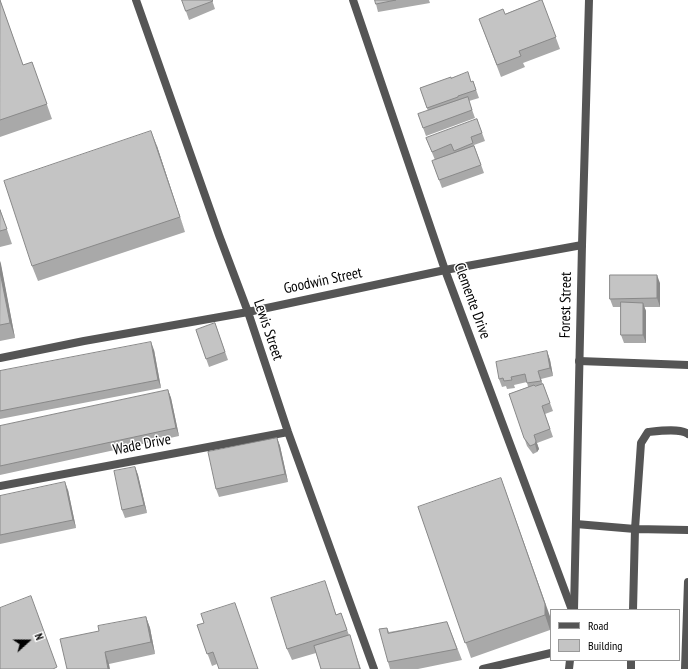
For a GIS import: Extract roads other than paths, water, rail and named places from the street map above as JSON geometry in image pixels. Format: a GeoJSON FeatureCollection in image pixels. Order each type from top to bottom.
{"type":"FeatureCollection","features":[{"type":"Feature","properties":{"kind":"street","name":"Lewis Street"},"geometry":{"type":"LineString","coordinates":[[136,0],[219,235],[248,312],[288,432],[374,669]]}},
{"type":"Feature","properties":{"kind":"street","name":"Clemente Drive"},"geometry":{"type":"LineString","coordinates":[[353,0],[445,270],[573,609]]}},
{"type":"Feature","properties":{"kind":"street","name":"Forest Street"},"geometry":{"type":"LineString","coordinates":[[573,609],[589,0]]}},
{"type":"Feature","properties":{"kind":"street","name":"Goodwin Street"},"geometry":{"type":"LineString","coordinates":[[0,358],[84,341],[248,312],[445,270],[582,245]]}},
{"type":"Feature","properties":{"kind":"street"},"geometry":{"type":"LineString","coordinates":[[579,361],[688,365]]}},
{"type":"Feature","properties":{"kind":"street"},"geometry":{"type":"LineString","coordinates":[[632,609],[640,444],[648,432],[665,430],[685,432],[688,434]]}},
{"type":"Feature","properties":{"kind":"street","name":"Wade Drive"},"geometry":{"type":"LineString","coordinates":[[0,486],[288,432]]}},
{"type":"Feature","properties":{"kind":"street"},"geometry":{"type":"LineString","coordinates":[[576,524],[635,529],[688,530]]}},
{"type":"Feature","properties":{"kind":"street"},"geometry":{"type":"LineString","coordinates":[[686,669],[688,582]]}},
{"type":"Feature","properties":{"kind":"street"},"geometry":{"type":"LineString","coordinates":[[483,669],[550,653]]}}]}
